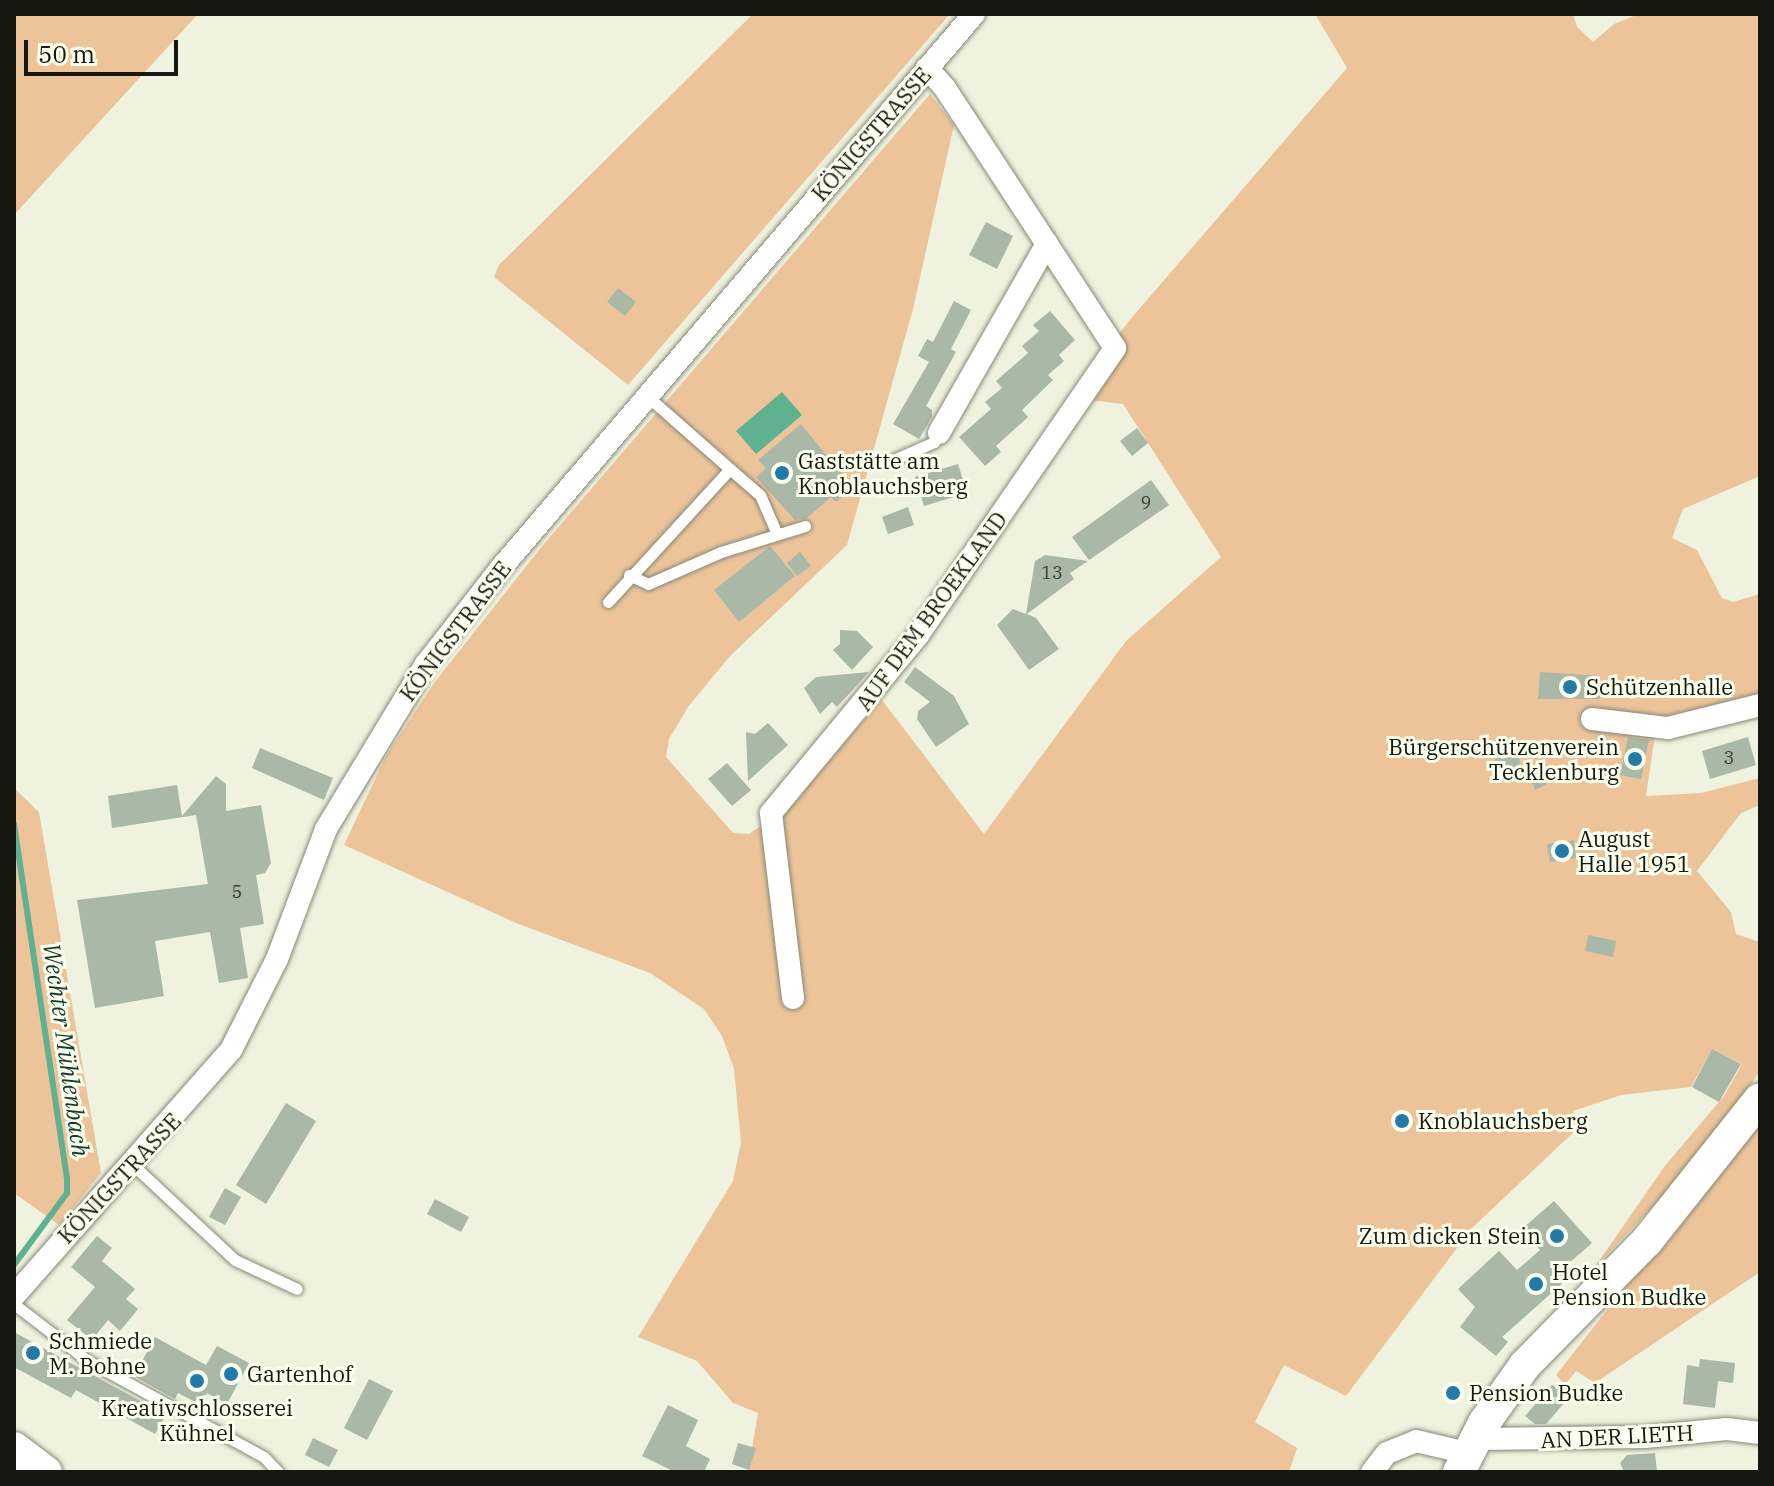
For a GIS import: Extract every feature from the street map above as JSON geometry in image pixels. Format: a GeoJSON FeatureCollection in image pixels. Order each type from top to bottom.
{"type":"FeatureCollection","features":[{"type":"Feature","properties":{"kind":"main road"},"geometry":{"type":"LineString","coordinates":[[1467,1455],[1525,1365],[1647,1241],[1760,1099]]}},
{"type":"Feature","properties":{"kind":"main road"},"geometry":{"type":"LineString","coordinates":[[14,1448],[46,1472]]}},
{"type":"Feature","properties":{"kind":"street","name":"KÖNIGSTRASSE"},"geometry":{"type":"LineString","coordinates":[[14,1296],[205,1085],[253,1013],[326,829],[426,664],[647,396],[974,14]]}},
{"type":"Feature","properties":{"kind":"street","name":"AUF DEM BROEKLAND"},"geometry":{"type":"LineString","coordinates":[[793,998],[771,813],[918,635],[1114,354],[1112,340],[927,68]]}},
{"type":"Feature","properties":{"kind":"street"},"geometry":{"type":"LineString","coordinates":[[939,433],[1047,244]]}},
{"type":"Feature","properties":{"kind":"street"},"geometry":{"type":"LineString","coordinates":[[1592,719],[1668,728],[1760,705]]}},
{"type":"Feature","properties":{"kind":"street","name":"AN DER LIETH"},"geometry":{"type":"LineString","coordinates":[[1372,1472],[1387,1453],[1416,1441],[1467,1455],[1727,1429],[1760,1433]]}},
{"type":"Feature","properties":{"kind":"lane"},"geometry":{"type":"LineString","coordinates":[[647,396],[760,495],[777,534]]}},
{"type":"Feature","properties":{"kind":"lane"},"geometry":{"type":"LineString","coordinates":[[891,461],[934,442],[939,433]]}},
{"type":"Feature","properties":{"kind":"lane"},"geometry":{"type":"LineString","coordinates":[[608,602],[629,575],[730,469]]}},
{"type":"Feature","properties":{"kind":"lane"},"geometry":{"type":"LineString","coordinates":[[629,575],[648,584],[805,526]]}},
{"type":"Feature","properties":{"kind":"lane"},"geometry":{"type":"LineString","coordinates":[[133,1165],[235,1260],[297,1289]]}},
{"type":"Feature","properties":{"kind":"lane"},"geometry":{"type":"LineString","coordinates":[[14,1304],[88,1361],[264,1457],[278,1472]]}},
{"type":"Feature","properties":{"kind":"shaded area"},"geometry":{"type":"Polygon","coordinates":[[[14,14],[198,14],[14,215],[14,14]]]}},
{"type":"Feature","properties":{"kind":"shaded area"},"geometry":{"type":"Polygon","coordinates":[[[753,14],[950,14],[628,385],[494,277],[499,265],[753,14]]]}},
{"type":"Feature","properties":{"kind":"shaded area"},"geometry":{"type":"Polygon","coordinates":[[[1315,14],[1573,14],[1577,27],[1593,42],[1614,24],[1639,14],[1760,14],[1760,476],[1683,509],[1672,538],[1697,550],[1722,598],[1733,602],[1760,594],[1760,699],[1656,728],[1646,796],[1701,793],[1760,778],[1760,805],[1741,813],[1697,871],[1731,912],[1736,934],[1760,942],[1760,1071],[1705,1152],[1595,1267],[1664,1167],[1724,1096],[1742,1064],[1712,1049],[1691,1087],[1621,1095],[1573,1111],[1579,1127],[1472,1228],[1346,1396],[1284,1365],[1255,1422],[1297,1448],[1289,1472],[748,1472],[758,1413],[733,1403],[697,1361],[638,1337],[733,1181],[741,1142],[734,1069],[722,1036],[704,1009],[650,973],[516,923],[344,845],[386,756],[434,683],[543,545],[930,94],[954,125],[913,309],[847,545],[730,656],[688,707],[669,739],[666,757],[733,833],[749,834],[786,808],[882,700],[984,834],[1126,641],[1221,557],[1123,404],[1072,398],[1128,322],[1347,68],[1315,14]]]}},
{"type":"Feature","properties":{"kind":"shaded area"},"geometry":{"type":"Polygon","coordinates":[[[782,392],[802,415],[756,454],[736,431],[782,392]]]}},
{"type":"Feature","properties":{"kind":"shaded area"},"geometry":{"type":"Polygon","coordinates":[[[14,772],[16,790],[39,812],[101,1173],[59,1225],[14,1193],[14,772]]]}},
{"type":"Feature","properties":{"kind":"shaded area"},"geometry":{"type":"Polygon","coordinates":[[[1760,1116],[1760,1272],[1595,1383],[1576,1371],[1565,1385],[1556,1375],[1760,1116]]]}},
{"type":"Feature","properties":{"kind":"building"},"geometry":{"type":"Polygon","coordinates":[[[986,222],[1013,236],[997,269],[969,255],[986,222]]]}},
{"type":"Feature","properties":{"kind":"building"},"geometry":{"type":"Polygon","coordinates":[[[618,288],[636,302],[625,316],[607,302],[618,288]]]}},
{"type":"Feature","properties":{"kind":"building"},"geometry":{"type":"Polygon","coordinates":[[[954,301],[971,310],[951,349],[956,352],[926,406],[932,410],[932,417],[919,439],[893,424],[929,362],[918,356],[927,339],[933,342],[954,301]]]}},
{"type":"Feature","properties":{"kind":"building"},"geometry":{"type":"Polygon","coordinates":[[[1050,311],[1075,340],[1059,355],[1064,361],[1048,375],[1053,380],[1022,410],[1028,417],[996,446],[1001,452],[985,466],[959,437],[991,409],[985,402],[1002,388],[996,381],[1028,353],[1022,346],[1039,331],[1033,325],[1050,311]]]}},
{"type":"Feature","properties":{"kind":"building","name":"Gaststätte am Knoblauchsberg"},"geometry":{"type":"Polygon","coordinates":[[[801,424],[853,488],[836,502],[831,497],[807,518],[795,520],[756,477],[766,468],[758,460],[801,424]]]}},
{"type":"Feature","properties":{"kind":"building"},"geometry":{"type":"Polygon","coordinates":[[[1137,428],[1148,443],[1132,456],[1120,441],[1137,428]]]}},
{"type":"Feature","properties":{"kind":"building"},"geometry":{"type":"Polygon","coordinates":[[[958,464],[967,493],[924,506],[915,477],[958,464]]]}},
{"type":"Feature","properties":{"kind":"building"},"geometry":{"type":"Polygon","coordinates":[[[1151,480],[1169,505],[1089,560],[1072,537],[1151,480]]]}},
{"type":"Feature","properties":{"kind":"building"},"geometry":{"type":"Polygon","coordinates":[[[908,507],[914,525],[888,534],[882,517],[908,507]]]}},
{"type":"Feature","properties":{"kind":"building"},"geometry":{"type":"Polygon","coordinates":[[[770,546],[795,576],[739,622],[714,590],[770,546]]]}},
{"type":"Feature","properties":{"kind":"building"},"geometry":{"type":"Polygon","coordinates":[[[800,552],[811,566],[797,576],[787,563],[800,552]]]}},
{"type":"Feature","properties":{"kind":"building"},"geometry":{"type":"Polygon","coordinates":[[[1045,555],[1088,561],[1070,573],[1074,579],[1027,614],[1036,618],[1059,649],[1029,670],[997,625],[1013,609],[1026,614],[1035,561],[1045,555]]]}},
{"type":"Feature","properties":{"kind":"building"},"geometry":{"type":"Polygon","coordinates":[[[840,630],[857,631],[873,647],[852,670],[833,650],[840,644],[840,630]]]}},
{"type":"Feature","properties":{"kind":"building"},"geometry":{"type":"Polygon","coordinates":[[[915,667],[954,696],[969,724],[936,747],[917,719],[918,711],[930,702],[904,682],[915,667]]]}},
{"type":"Feature","properties":{"kind":"building"},"geometry":{"type":"Polygon","coordinates":[[[869,672],[837,707],[832,702],[820,714],[804,688],[816,677],[869,672]]]}},
{"type":"Feature","properties":{"kind":"building","name":"Schützenhalle"},"geometry":{"type":"Polygon","coordinates":[[[1540,672],[1601,676],[1600,699],[1538,699],[1540,672]]]}},
{"type":"Feature","properties":{"kind":"building"},"geometry":{"type":"Polygon","coordinates":[[[768,723],[788,745],[748,781],[746,732],[755,734],[768,723]]]}},
{"type":"Feature","properties":{"kind":"building","name":"Bürgerschützenverein Tecklenburg"},"geometry":{"type":"Polygon","coordinates":[[[1628,737],[1649,740],[1641,779],[1620,775],[1628,737]]]}},
{"type":"Feature","properties":{"kind":"building"},"geometry":{"type":"Polygon","coordinates":[[[1748,737],[1756,765],[1710,779],[1702,751],[1748,737]]]}},
{"type":"Feature","properties":{"kind":"building"},"geometry":{"type":"Polygon","coordinates":[[[1518,745],[1520,767],[1496,769],[1494,747],[1518,745]]]}},
{"type":"Feature","properties":{"kind":"building"},"geometry":{"type":"Polygon","coordinates":[[[260,748],[333,778],[324,800],[252,768],[260,748]]]}},
{"type":"Feature","properties":{"kind":"building"},"geometry":{"type":"Polygon","coordinates":[[[727,763],[751,790],[732,806],[708,779],[727,763]]]}},
{"type":"Feature","properties":{"kind":"building"},"geometry":{"type":"Polygon","coordinates":[[[1541,772],[1547,784],[1535,790],[1529,773],[1541,772]]]}},
{"type":"Feature","properties":{"kind":"building"},"geometry":{"type":"Polygon","coordinates":[[[216,776],[226,784],[226,811],[261,805],[271,863],[265,873],[256,875],[264,924],[240,928],[248,978],[219,983],[210,932],[155,941],[164,996],[95,1008],[77,900],[208,884],[196,815],[112,828],[108,796],[177,785],[182,816],[216,776]]]}},
{"type":"Feature","properties":{"kind":"building","name":"August Halle 1951"},"geometry":{"type":"Polygon","coordinates":[[[1574,840],[1576,858],[1550,862],[1547,844],[1574,840]]]}},
{"type":"Feature","properties":{"kind":"building"},"geometry":{"type":"Polygon","coordinates":[[[1588,935],[1616,941],[1613,957],[1585,951],[1588,935]]]}},
{"type":"Feature","properties":{"kind":"building"},"geometry":{"type":"Polygon","coordinates":[[[1712,1049],[1741,1064],[1719,1102],[1692,1087],[1712,1049]]]}},
{"type":"Feature","properties":{"kind":"building"},"geometry":{"type":"Polygon","coordinates":[[[286,1103],[316,1121],[266,1204],[236,1185],[286,1103]]]}},
{"type":"Feature","properties":{"kind":"building"},"geometry":{"type":"Polygon","coordinates":[[[225,1188],[241,1197],[225,1225],[209,1217],[225,1188]]]}},
{"type":"Feature","properties":{"kind":"building"},"geometry":{"type":"Polygon","coordinates":[[[435,1199],[469,1217],[461,1232],[427,1214],[435,1199]]]}},
{"type":"Feature","properties":{"kind":"building"},"geometry":{"type":"Polygon","coordinates":[[[1554,1201],[1592,1243],[1568,1264],[1575,1272],[1502,1337],[1508,1342],[1496,1356],[1460,1327],[1475,1307],[1458,1289],[1499,1251],[1517,1270],[1540,1250],[1522,1229],[1554,1201]]]}},
{"type":"Feature","properties":{"kind":"building"},"geometry":{"type":"Polygon","coordinates":[[[97,1236],[112,1248],[102,1261],[135,1289],[126,1299],[138,1309],[120,1331],[108,1320],[92,1340],[67,1320],[95,1287],[71,1267],[97,1236]]]}},
{"type":"Feature","properties":{"kind":"building"},"geometry":{"type":"Polygon","coordinates":[[[14,1332],[166,1415],[155,1434],[76,1390],[71,1398],[14,1367],[14,1332]]]}},
{"type":"Feature","properties":{"kind":"building"},"geometry":{"type":"Polygon","coordinates":[[[155,1337],[206,1365],[217,1346],[249,1363],[227,1404],[207,1393],[201,1405],[178,1393],[175,1399],[134,1376],[155,1337]]]}},
{"type":"Feature","properties":{"kind":"building"},"geometry":{"type":"Polygon","coordinates":[[[1700,1359],[1735,1363],[1733,1383],[1718,1381],[1715,1408],[1683,1404],[1687,1365],[1699,1367],[1700,1359]]]}},
{"type":"Feature","properties":{"kind":"building"},"geometry":{"type":"Polygon","coordinates":[[[369,1379],[393,1391],[367,1440],[344,1428],[369,1379]]]}},
{"type":"Feature","properties":{"kind":"building"},"geometry":{"type":"Polygon","coordinates":[[[1552,1385],[1572,1394],[1546,1424],[1535,1424],[1525,1416],[1552,1385]]]}},
{"type":"Feature","properties":{"kind":"building"},"geometry":{"type":"Polygon","coordinates":[[[668,1405],[698,1420],[686,1446],[710,1459],[704,1472],[675,1472],[642,1456],[668,1405]]]}},
{"type":"Feature","properties":{"kind":"building"},"geometry":{"type":"Polygon","coordinates":[[[313,1438],[338,1450],[329,1467],[305,1455],[313,1438]]]}},
{"type":"Feature","properties":{"kind":"building"},"geometry":{"type":"Polygon","coordinates":[[[738,1443],[756,1448],[749,1470],[732,1464],[738,1443]]]}},
{"type":"Feature","properties":{"kind":"building"},"geometry":{"type":"Polygon","coordinates":[[[1655,1453],[1657,1472],[1624,1472],[1620,1463],[1627,1455],[1655,1453]]]}},
{"type":"Feature","properties":{"kind":"waterway","name":"Wechter Mühlenbach"},"geometry":{"type":"LineString","coordinates":[[14,824],[67,1178],[67,1193],[14,1265]]}},
{"type":"Feature","properties":{"kind":"place","name":"Gaststätte am Knoblauchsberg"},"geometry":{"type":"Point","coordinates":[782,473]}},
{"type":"Feature","properties":{"kind":"place","name":"Schützenhalle"},"geometry":{"type":"Point","coordinates":[1570,687]}},
{"type":"Feature","properties":{"kind":"place","name":"Bürgerschützenverein Tecklenburg"},"geometry":{"type":"Point","coordinates":[1635,759]}},
{"type":"Feature","properties":{"kind":"place","name":"August Halle 1951"},"geometry":{"type":"Point","coordinates":[1562,851]}},
{"type":"Feature","properties":{"kind":"place","name":"Knoblauchsberg"},"geometry":{"type":"Point","coordinates":[1402,1121]}},
{"type":"Feature","properties":{"kind":"place","name":"Zum dicken Stein"},"geometry":{"type":"Point","coordinates":[1557,1236]}},
{"type":"Feature","properties":{"kind":"place","name":"Hotel Pension Budke"},"geometry":{"type":"Point","coordinates":[1536,1284]}},
{"type":"Feature","properties":{"kind":"place","name":"Schmiede M. Bohne"},"geometry":{"type":"Point","coordinates":[33,1353]}},
{"type":"Feature","properties":{"kind":"place","name":"Gartenhof"},"geometry":{"type":"Point","coordinates":[231,1374]}},
{"type":"Feature","properties":{"kind":"place","name":"Kreativschlosserei Kühnel"},"geometry":{"type":"Point","coordinates":[197,1381]}},
{"type":"Feature","properties":{"kind":"place","name":"Pension Budke"},"geometry":{"type":"Point","coordinates":[1453,1393]}}]}
